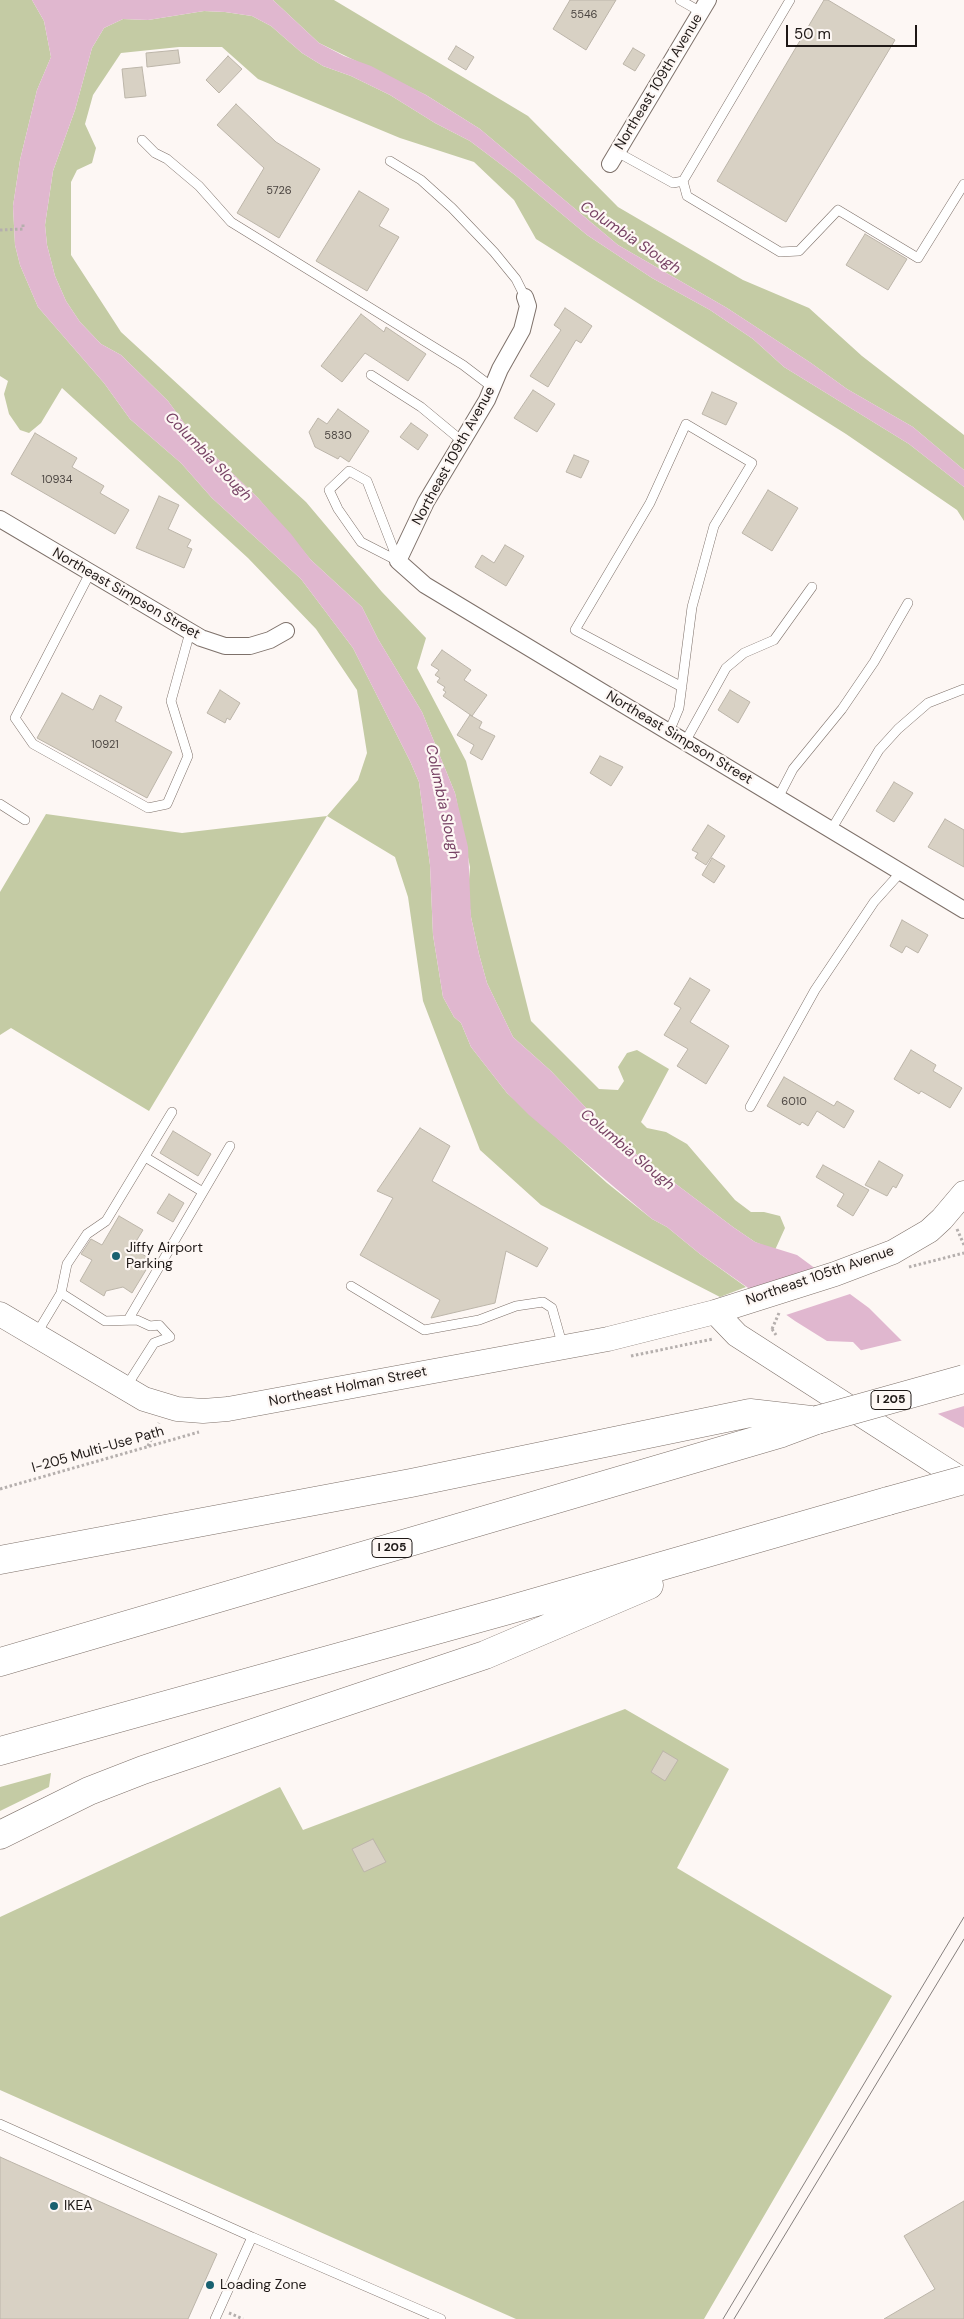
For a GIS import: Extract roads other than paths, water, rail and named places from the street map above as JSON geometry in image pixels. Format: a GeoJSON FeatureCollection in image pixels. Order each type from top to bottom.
{"type":"FeatureCollection","features":[{"type":"Feature","properties":{"kind":"highway","name":"I 205"},"geometry":{"type":"LineString","coordinates":[[0,1662],[782,1433],[817,1420],[964,1379]]}},
{"type":"Feature","properties":{"kind":"highway"},"geometry":{"type":"LineString","coordinates":[[0,1560],[364,1493],[750,1413],[817,1420]]}},
{"type":"Feature","properties":{"kind":"highway"},"geometry":{"type":"LineString","coordinates":[[0,1751],[964,1480]]}},
{"type":"Feature","properties":{"kind":"highway"},"geometry":{"type":"LineString","coordinates":[[0,1835],[89,1791],[143,1770],[485,1655],[752,1541]]}},
{"type":"Feature","properties":{"kind":"street","name":"Northeast 109th Avenue"},"geometry":{"type":"LineString","coordinates":[[614,158],[705,6]]}},
{"type":"Feature","properties":{"kind":"street","name":"Northeast 109th Avenue"},"geometry":{"type":"LineString","coordinates":[[398,561],[426,502],[462,441],[522,330],[528,306],[525,296]]}},
{"type":"Feature","properties":{"kind":"street","name":"Northeast Simpson Street"},"geometry":{"type":"LineString","coordinates":[[0,519],[201,638],[225,646],[250,646],[270,640],[286,631]]}},
{"type":"Feature","properties":{"kind":"street","name":"Northeast Simpson Street"},"geometry":{"type":"LineString","coordinates":[[398,561],[425,585],[964,910]]}},
{"type":"Feature","properties":{"kind":"street","name":"Northeast 105th Avenue"},"geometry":{"type":"LineString","coordinates":[[715,1312],[835,1274],[893,1252],[928,1232],[964,1193]]}},
{"type":"Feature","properties":{"kind":"street","name":"Northeast Holman Street"},"geometry":{"type":"LineString","coordinates":[[0,1314],[144,1399],[165,1406],[203,1411],[228,1409],[608,1339],[715,1312]]}},
{"type":"Feature","properties":{"kind":"street"},"geometry":{"type":"LineString","coordinates":[[715,1312],[738,1335],[964,1480]]}},
{"type":"Feature","properties":{"kind":"lane"},"geometry":{"type":"LineString","coordinates":[[680,0],[705,6]]}},
{"type":"Feature","properties":{"kind":"lane"},"geometry":{"type":"LineString","coordinates":[[790,0],[684,181],[687,196],[780,252],[798,251],[838,210],[918,258],[964,184]]}},
{"type":"Feature","properties":{"kind":"lane"},"geometry":{"type":"LineString","coordinates":[[142,140],[155,153],[167,159],[199,186],[231,222],[455,360],[492,387]]}},
{"type":"Feature","properties":{"kind":"lane"},"geometry":{"type":"LineString","coordinates":[[614,158],[673,183],[684,181]]}},
{"type":"Feature","properties":{"kind":"lane"},"geometry":{"type":"LineString","coordinates":[[390,161],[421,180],[452,208],[494,252],[516,279],[525,296]]}},
{"type":"Feature","properties":{"kind":"lane"},"geometry":{"type":"LineString","coordinates":[[371,375],[421,407],[462,441]]}},
{"type":"Feature","properties":{"kind":"lane"},"geometry":{"type":"LineString","coordinates":[[669,732],[679,708],[682,687],[692,607],[714,526],[752,463],[686,424],[650,503],[575,630],[682,687]]}},
{"type":"Feature","properties":{"kind":"lane"},"geometry":{"type":"LineString","coordinates":[[349,471],[367,481],[398,561],[361,542],[338,509],[329,490],[349,471]]}},
{"type":"Feature","properties":{"kind":"lane"},"geometry":{"type":"LineString","coordinates":[[90,573],[15,718],[33,744],[148,808],[167,804],[188,756],[171,701],[190,632]]}},
{"type":"Feature","properties":{"kind":"lane"},"geometry":{"type":"LineString","coordinates":[[685,742],[726,668],[744,653],[774,640],[799,608],[812,587]]}},
{"type":"Feature","properties":{"kind":"lane"},"geometry":{"type":"LineString","coordinates":[[778,798],[793,769],[842,709],[874,662],[908,603]]}},
{"type":"Feature","properties":{"kind":"lane"},"geometry":{"type":"LineString","coordinates":[[831,830],[879,750],[898,729],[928,703],[964,689]]}},
{"type":"Feature","properties":{"kind":"lane"},"geometry":{"type":"LineString","coordinates":[[0,804],[25,820]]}},
{"type":"Feature","properties":{"kind":"lane"},"geometry":{"type":"LineString","coordinates":[[750,1107],[815,990],[874,902],[901,872]]}},
{"type":"Feature","properties":{"kind":"lane"},"geometry":{"type":"LineString","coordinates":[[36,1336],[61,1294],[68,1264],[87,1234],[106,1221],[172,1112]]}},
{"type":"Feature","properties":{"kind":"lane"},"geometry":{"type":"LineString","coordinates":[[128,1320],[230,1146]]}},
{"type":"Feature","properties":{"kind":"lane"},"geometry":{"type":"LineString","coordinates":[[144,1157],[203,1192]]}},
{"type":"Feature","properties":{"kind":"lane"},"geometry":{"type":"LineString","coordinates":[[351,1286],[424,1330],[479,1320],[516,1306],[543,1302],[552,1308],[563,1347]]}},
{"type":"Feature","properties":{"kind":"lane"},"geometry":{"type":"LineString","coordinates":[[61,1294],[105,1320],[137,1320],[150,1326],[158,1325],[170,1336],[154,1343],[125,1389]]}},
{"type":"Feature","properties":{"kind":"lane"},"geometry":{"type":"LineString","coordinates":[[0,2124],[441,2319]]}},
{"type":"Feature","properties":{"kind":"lane"},"geometry":{"type":"LineString","coordinates":[[215,2319],[252,2237]]}},
{"type":"Feature","properties":{"kind":"water","name":"Columbia Slough"},"geometry":{"type":"Polygon","coordinates":[[[32,0],[273,0],[319,43],[344,56],[371,66],[426,95],[480,129],[618,245],[727,308],[847,389],[913,427],[964,470],[964,487],[909,444],[784,367],[753,339],[710,310],[652,278],[587,235],[515,175],[470,141],[435,123],[390,95],[351,76],[323,66],[302,53],[271,26],[252,16],[204,11],[148,20],[123,19],[104,28],[92,48],[75,110],[53,171],[45,225],[47,245],[55,276],[66,301],[80,322],[101,344],[121,355],[168,401],[192,434],[258,498],[291,534],[311,560],[362,607],[378,639],[422,712],[455,793],[468,847],[471,917],[479,954],[487,983],[513,1037],[551,1071],[588,1110],[636,1154],[733,1227],[755,1242],[797,1255],[869,1308],[903,1342],[964,1371],[964,1428],[905,1396],[853,1342],[827,1341],[795,1321],[700,1254],[667,1227],[652,1219],[529,1115],[507,1093],[471,1047],[461,1023],[454,1017],[443,997],[433,935],[430,865],[419,782],[353,648],[301,579],[212,498],[181,463],[130,419],[104,383],[38,307],[20,265],[15,245],[13,206],[20,160],[37,90],[51,57],[44,21],[32,0]]]}},
{"type":"Feature","properties":{"kind":"tram line"},"geometry":{"type":"LineString","coordinates":[[723,2319],[964,1917]]}},
{"type":"Feature","properties":{"kind":"tram line"},"geometry":{"type":"LineString","coordinates":[[734,2319],[964,1939]]}},
{"type":"Feature","properties":{"kind":"place","name":"Jiffy Airport Parking"},"geometry":{"type":"Point","coordinates":[116,1256]}},
{"type":"Feature","properties":{"kind":"place","name":"IKEA"},"geometry":{"type":"Point","coordinates":[54,2206]}},
{"type":"Feature","properties":{"kind":"place","name":"Loading Zone"},"geometry":{"type":"Point","coordinates":[210,2285]}}]}
